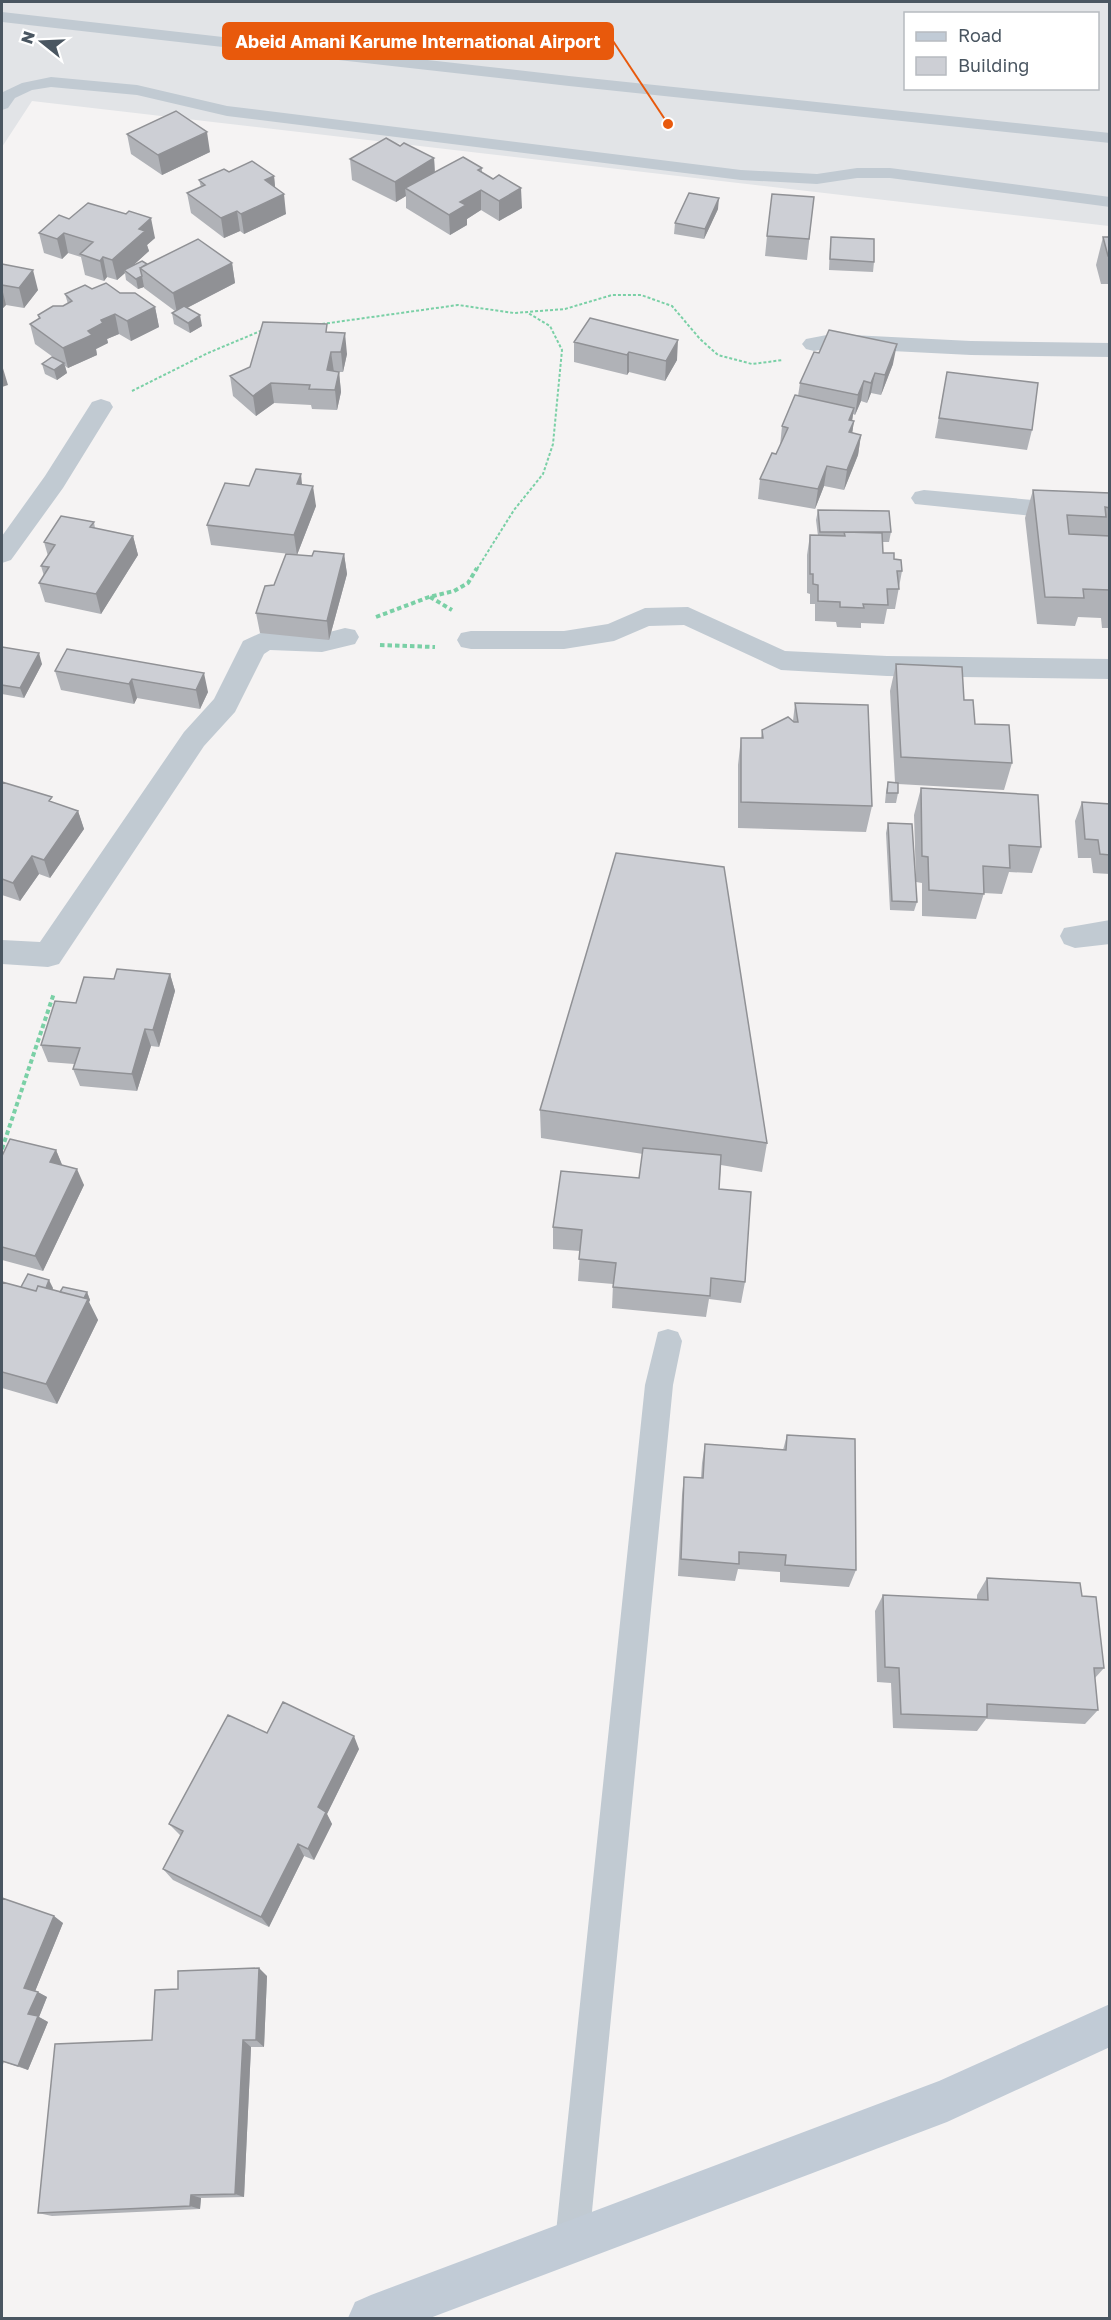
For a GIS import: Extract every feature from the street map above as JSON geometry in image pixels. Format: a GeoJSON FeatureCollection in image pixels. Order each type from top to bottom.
{"type":"FeatureCollection","features":[{"type":"Feature","properties":{"kind":"street"},"geometry":{"type":"LineString","coordinates":[[814,344],[832,341],[971,348],[1110,350]]}},
{"type":"Feature","properties":{"kind":"street"},"geometry":{"type":"LineString","coordinates":[[2,554],[54,482],[101,407]]}},
{"type":"Feature","properties":{"kind":"street"},"geometry":{"type":"LineString","coordinates":[[924,498],[1110,516]]}},
{"type":"Feature","properties":{"kind":"street"},"geometry":{"type":"LineString","coordinates":[[471,640],[564,640],[614,632],[645,617],[688,616],[781,660],[888,666],[1110,669]]}},
{"type":"Feature","properties":{"kind":"street"},"geometry":{"type":"LineString","coordinates":[[2,952],[48,955],[188,747],[225,705],[253,648],[265,640],[322,643],[345,637]]}},
{"type":"Feature","properties":{"kind":"street"},"geometry":{"type":"LineString","coordinates":[[1075,936],[1110,932]]}},
{"type":"Feature","properties":{"kind":"street"},"geometry":{"type":"LineString","coordinates":[[371,2319],[947,2100],[1110,2025]]}},
{"type":"Feature","properties":{"kind":"lane"},"geometry":{"type":"LineString","coordinates":[[2,17],[534,77],[1110,138]]}},
{"type":"Feature","properties":{"kind":"lane"},"geometry":{"type":"LineString","coordinates":[[2,105],[9,95],[28,86],[62,83],[137,90],[227,111],[741,175],[817,179],[857,173],[890,173],[1110,202]]}},
{"type":"Feature","properties":{"kind":"lane"},"geometry":{"type":"LineString","coordinates":[[572,2242],[659,1385],[668,1341]]}},
{"type":"Feature","properties":{"kind":"path"},"geometry":{"type":"LineString","coordinates":[[312,325],[458,305],[514,313],[565,309],[612,295],[641,294],[672,306],[700,339],[718,355],[752,364],[785,360],[814,344]]}},
{"type":"Feature","properties":{"kind":"path"},"geometry":{"type":"LineString","coordinates":[[345,637],[368,621],[420,600],[454,591],[468,583],[514,510],[543,474],[553,444],[562,350],[550,326],[526,312]]}},
{"type":"Feature","properties":{"kind":"path"},"geometry":{"type":"LineString","coordinates":[[101,407],[208,353],[266,329]]}},
{"type":"Feature","properties":{"kind":"path"},"geometry":{"type":"LineString","coordinates":[[345,637],[393,648],[435,647],[471,640]]}},
{"type":"Feature","properties":{"kind":"path"},"geometry":{"type":"LineString","coordinates":[[2,1149],[61,973],[48,955]]}},
{"type":"Feature","properties":{"kind":"shaded area"},"geometry":{"type":"Polygon","coordinates":[[[2,2],[1109,2],[1109,226],[32,101],[2,147],[2,2]]]}},
{"type":"Feature","properties":{"kind":"building"},"geometry":{"type":"Polygon","coordinates":[[[176,111],[207,132],[158,155],[127,134],[176,111]]]}},
{"type":"Feature","properties":{"kind":"building"},"geometry":{"type":"Polygon","coordinates":[[[386,138],[400,146],[404,143],[434,158],[395,182],[350,159],[386,138]]]}},
{"type":"Feature","properties":{"kind":"building"},"geometry":{"type":"Polygon","coordinates":[[[463,157],[482,168],[478,170],[493,179],[499,175],[521,188],[499,201],[481,190],[460,202],[466,205],[449,215],[405,188],[463,157]]]}},
{"type":"Feature","properties":{"kind":"building"},"geometry":{"type":"Polygon","coordinates":[[[252,161],[274,176],[265,180],[284,194],[241,214],[237,211],[221,218],[187,193],[205,185],[199,180],[224,169],[229,172],[252,161]]]}},
{"type":"Feature","properties":{"kind":"building"},"geometry":{"type":"Polygon","coordinates":[[[689,193],[719,198],[705,229],[675,223],[689,193]]]}},
{"type":"Feature","properties":{"kind":"building"},"geometry":{"type":"Polygon","coordinates":[[[772,194],[814,197],[809,239],[767,236],[772,194]]]}},
{"type":"Feature","properties":{"kind":"building"},"geometry":{"type":"Polygon","coordinates":[[[88,203],[126,214],[129,211],[151,218],[139,229],[145,231],[112,260],[103,257],[100,261],[80,254],[93,242],[64,233],[57,239],[39,233],[59,215],[69,219],[88,203]]]}},
{"type":"Feature","properties":{"kind":"building"},"geometry":{"type":"Polygon","coordinates":[[[831,237],[874,239],[874,262],[830,259],[831,237]]]}},
{"type":"Feature","properties":{"kind":"building"},"geometry":{"type":"Polygon","coordinates":[[[1103,237],[1110,237],[1110,256],[1108,256],[1103,237]]]}},
{"type":"Feature","properties":{"kind":"building"},"geometry":{"type":"Polygon","coordinates":[[[198,239],[232,263],[173,293],[140,268],[198,239]]]}},
{"type":"Feature","properties":{"kind":"building"},"geometry":{"type":"Polygon","coordinates":[[[142,261],[147,264],[140,268],[142,276],[136,279],[124,270],[142,261]]]}},
{"type":"Feature","properties":{"kind":"building"},"geometry":{"type":"Polygon","coordinates":[[[2,264],[33,270],[19,288],[2,285],[2,264]]]}},
{"type":"Feature","properties":{"kind":"building"},"geometry":{"type":"Polygon","coordinates":[[[106,283],[120,293],[135,293],[155,307],[127,321],[115,314],[101,320],[103,323],[88,331],[92,335],[63,348],[30,324],[40,318],[38,315],[53,306],[63,306],[72,301],[65,294],[85,285],[92,289],[106,283]]]}},
{"type":"Feature","properties":{"kind":"building"},"geometry":{"type":"Polygon","coordinates":[[[184,306],[200,315],[188,323],[172,313],[184,306]]]}},
{"type":"Feature","properties":{"kind":"building"},"geometry":{"type":"Polygon","coordinates":[[[590,318],[678,340],[666,361],[629,352],[627,355],[574,342],[590,318]]]}},
{"type":"Feature","properties":{"kind":"building"},"geometry":{"type":"Polygon","coordinates":[[[263,322],[327,324],[326,332],[345,333],[341,352],[331,352],[327,370],[339,372],[335,390],[309,389],[310,385],[271,383],[253,396],[230,376],[250,367],[263,322]]]}},
{"type":"Feature","properties":{"kind":"building"},"geometry":{"type":"Polygon","coordinates":[[[829,330],[897,344],[885,375],[875,373],[871,383],[864,381],[858,395],[800,383],[814,352],[819,353],[829,330]]]}},
{"type":"Feature","properties":{"kind":"building"},"geometry":{"type":"Polygon","coordinates":[[[52,357],[64,363],[54,370],[42,364],[52,357]]]}},
{"type":"Feature","properties":{"kind":"building"},"geometry":{"type":"Polygon","coordinates":[[[947,372],[1038,383],[1032,430],[939,418],[947,372]]]}},
{"type":"Feature","properties":{"kind":"building"},"geometry":{"type":"Polygon","coordinates":[[[795,395],[854,408],[849,420],[854,421],[849,432],[861,435],[847,470],[827,466],[818,489],[760,479],[772,453],[776,454],[788,428],[782,426],[795,395]]]}},
{"type":"Feature","properties":{"kind":"building"},"geometry":{"type":"Polygon","coordinates":[[[256,469],[301,474],[297,484],[313,486],[294,535],[207,525],[225,483],[249,486],[256,469]]]}},
{"type":"Feature","properties":{"kind":"building"},"geometry":{"type":"Polygon","coordinates":[[[1033,490],[1110,493],[1110,508],[1105,507],[1106,517],[1067,515],[1069,534],[1110,536],[1110,590],[1083,589],[1084,598],[1045,597],[1033,490]]]}},
{"type":"Feature","properties":{"kind":"building"},"geometry":{"type":"Polygon","coordinates":[[[818,510],[889,511],[891,532],[820,532],[818,510]]]}},
{"type":"Feature","properties":{"kind":"building"},"geometry":{"type":"Polygon","coordinates":[[[61,516],[94,522],[90,527],[133,536],[96,594],[39,583],[49,567],[41,566],[55,545],[44,542],[61,516]]]}},
{"type":"Feature","properties":{"kind":"building"},"geometry":{"type":"Polygon","coordinates":[[[844,532],[882,533],[883,553],[894,553],[894,559],[901,560],[902,571],[897,571],[899,589],[887,589],[888,605],[863,604],[864,608],[840,607],[840,602],[818,601],[818,585],[813,584],[813,574],[810,574],[810,535],[845,536],[844,532]]]}},
{"type":"Feature","properties":{"kind":"building"},"geometry":{"type":"Polygon","coordinates":[[[314,551],[344,554],[327,621],[256,613],[265,586],[274,585],[286,554],[312,556],[314,551]]]}},
{"type":"Feature","properties":{"kind":"building"},"geometry":{"type":"Polygon","coordinates":[[[2,647],[39,653],[20,688],[2,685],[2,647]]]}},
{"type":"Feature","properties":{"kind":"building"},"geometry":{"type":"Polygon","coordinates":[[[67,649],[204,673],[196,690],[132,679],[129,684],[55,671],[67,649]]]}},
{"type":"Feature","properties":{"kind":"building"},"geometry":{"type":"Polygon","coordinates":[[[896,664],[962,667],[964,700],[973,700],[975,724],[1009,725],[1012,763],[901,757],[896,664]]]}},
{"type":"Feature","properties":{"kind":"building"},"geometry":{"type":"Polygon","coordinates":[[[795,703],[868,705],[872,806],[741,802],[741,738],[763,738],[762,730],[788,717],[798,722],[795,703]]]}},
{"type":"Feature","properties":{"kind":"building"},"geometry":{"type":"Polygon","coordinates":[[[2,782],[52,797],[49,801],[78,811],[44,860],[32,856],[13,883],[2,879],[2,782]]]}},
{"type":"Feature","properties":{"kind":"building"},"geometry":{"type":"Polygon","coordinates":[[[888,782],[898,783],[898,793],[887,793],[888,782]]]}},
{"type":"Feature","properties":{"kind":"building"},"geometry":{"type":"Polygon","coordinates":[[[921,788],[1038,795],[1041,847],[1009,845],[1010,868],[983,866],[984,894],[929,890],[928,857],[922,856],[921,788]]]}},
{"type":"Feature","properties":{"kind":"building"},"geometry":{"type":"Polygon","coordinates":[[[1082,802],[1110,804],[1110,855],[1100,854],[1098,840],[1085,839],[1082,802]]]}},
{"type":"Feature","properties":{"kind":"building"},"geometry":{"type":"Polygon","coordinates":[[[888,823],[912,824],[917,902],[892,901],[888,823]]]}},
{"type":"Feature","properties":{"kind":"building"},"geometry":{"type":"Polygon","coordinates":[[[616,853],[724,867],[767,1143],[540,1110],[616,853]]]}},
{"type":"Feature","properties":{"kind":"building"},"geometry":{"type":"Polygon","coordinates":[[[117,969],[170,974],[153,1030],[145,1029],[132,1074],[73,1069],[80,1048],[41,1045],[55,1001],[76,1003],[84,977],[114,979],[117,969]]]}},
{"type":"Feature","properties":{"kind":"building"},"geometry":{"type":"Polygon","coordinates":[[[10,1139],[56,1150],[50,1162],[77,1169],[35,1256],[2,1247],[2,1156],[10,1139]]]}},
{"type":"Feature","properties":{"kind":"building"},"geometry":{"type":"Polygon","coordinates":[[[643,1148],[721,1155],[719,1189],[751,1192],[745,1282],[711,1278],[710,1296],[613,1287],[616,1263],[579,1259],[582,1230],[553,1227],[561,1171],[639,1178],[643,1148]]]}},
{"type":"Feature","properties":{"kind":"building"},"geometry":{"type":"Polygon","coordinates":[[[28,1274],[49,1280],[46,1288],[38,1286],[36,1291],[21,1287],[28,1274]]]}},
{"type":"Feature","properties":{"kind":"building"},"geometry":{"type":"Polygon","coordinates":[[[2,1282],[36,1291],[38,1286],[88,1299],[46,1384],[2,1372],[2,1282]]]}},
{"type":"Feature","properties":{"kind":"building"},"geometry":{"type":"Polygon","coordinates":[[[63,1287],[87,1292],[84,1298],[60,1292],[63,1287]]]}},
{"type":"Feature","properties":{"kind":"building"},"geometry":{"type":"Polygon","coordinates":[[[787,1435],[855,1439],[856,1570],[785,1565],[786,1555],[739,1552],[739,1564],[681,1559],[684,1477],[703,1478],[705,1444],[786,1450],[787,1435]]]}},
{"type":"Feature","properties":{"kind":"building"},"geometry":{"type":"Polygon","coordinates":[[[987,1578],[1080,1583],[1082,1596],[1096,1597],[1104,1668],[1094,1668],[1098,1710],[987,1704],[987,1717],[901,1714],[899,1668],[885,1667],[883,1595],[988,1600],[987,1578]]]}},
{"type":"Feature","properties":{"kind":"building"},"geometry":{"type":"Polygon","coordinates":[[[283,1702],[354,1736],[318,1807],[326,1812],[308,1849],[298,1844],[261,1917],[163,1869],[183,1831],[169,1824],[228,1715],[267,1733],[283,1702]]]}},
{"type":"Feature","properties":{"kind":"building"},"geometry":{"type":"Polygon","coordinates":[[[2,1898],[54,1916],[24,1988],[38,1992],[28,2014],[38,2016],[18,2066],[2,2061],[2,1898]]]}},
{"type":"Feature","properties":{"kind":"building"},"geometry":{"type":"Polygon","coordinates":[[[259,1968],[256,2040],[243,2040],[235,2194],[191,2195],[190,2206],[38,2213],[55,2044],[152,2040],[155,1990],[178,1989],[178,1971],[259,1968]]]}},
{"type":"Feature","properties":{"kind":"place","name":"Abeid Amani Karume International Airport"},"geometry":{"type":"Point","coordinates":[668,124]}}]}
